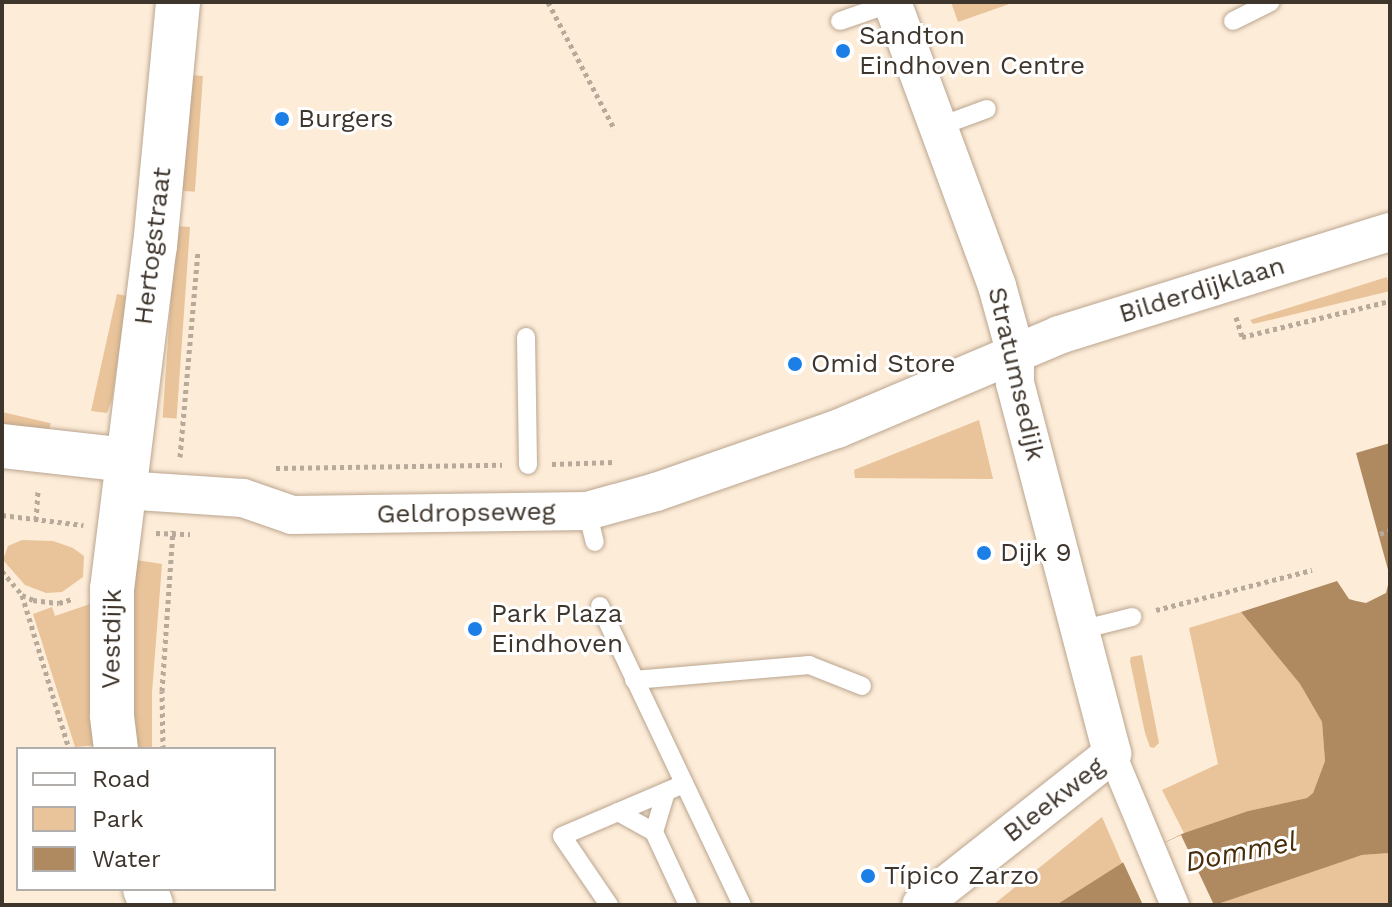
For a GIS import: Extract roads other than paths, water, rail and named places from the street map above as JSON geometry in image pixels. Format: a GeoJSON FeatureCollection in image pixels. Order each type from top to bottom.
{"type":"FeatureCollection","features":[{"type":"Feature","properties":{"kind":"street","name":"Hertogstraat"},"geometry":{"type":"LineString","coordinates":[[125,475],[155,246],[178,2]]}},
{"type":"Feature","properties":{"kind":"street","name":"Stratumsedijk"},"geometry":{"type":"LineString","coordinates":[[892,3],[997,286],[1015,351],[1015,383],[1112,754]]}},
{"type":"Feature","properties":{"kind":"street","name":"Bilderdijklaan"},"geometry":{"type":"LineString","coordinates":[[1015,351],[1390,232]]}},
{"type":"Feature","properties":{"kind":"street","name":"Geldropseweg"},"geometry":{"type":"LineString","coordinates":[[2,446],[125,475],[243,498],[292,515],[591,527],[656,492],[837,429],[1015,351]]}},
{"type":"Feature","properties":{"kind":"street","name":"Geldropseweg"},"geometry":{"type":"LineString","coordinates":[[2,473],[125,475]]}},
{"type":"Feature","properties":{"kind":"street","name":"Vestdijk"},"geometry":{"type":"LineString","coordinates":[[116,747],[112,715],[112,589],[125,475]]}},
{"type":"Feature","properties":{"kind":"street"},"geometry":{"type":"LineString","coordinates":[[1112,754],[1175,905]]}},
{"type":"Feature","properties":{"kind":"street","name":"Bleekweg"},"geometry":{"type":"LineString","coordinates":[[921,905],[1112,754]]}},
{"type":"Feature","properties":{"kind":"lane"},"geometry":{"type":"LineString","coordinates":[[1242,12],[1271,2]]}},
{"type":"Feature","properties":{"kind":"lane"},"geometry":{"type":"LineString","coordinates":[[840,21],[892,3]]}},
{"type":"Feature","properties":{"kind":"lane"},"geometry":{"type":"LineString","coordinates":[[938,127],[987,109]]}},
{"type":"Feature","properties":{"kind":"lane"},"geometry":{"type":"LineString","coordinates":[[526,337],[528,465]]}},
{"type":"Feature","properties":{"kind":"lane"},"geometry":{"type":"LineString","coordinates":[[600,606],[742,905]]}},
{"type":"Feature","properties":{"kind":"lane"},"geometry":{"type":"LineString","coordinates":[[1080,630],[1132,617]]}},
{"type":"Feature","properties":{"kind":"lane"},"geometry":{"type":"LineString","coordinates":[[634,680],[809,665],[862,686]]}},
{"type":"Feature","properties":{"kind":"lane"},"geometry":{"type":"LineString","coordinates":[[609,905],[562,836],[684,784]]}},
{"type":"Feature","properties":{"kind":"lane"},"geometry":{"type":"LineString","coordinates":[[654,832],[666,792]]}},
{"type":"Feature","properties":{"kind":"lane"},"geometry":{"type":"LineString","coordinates":[[618,812],[654,832],[688,905]]}},
{"type":"Feature","properties":{"kind":"water"},"geometry":{"type":"Polygon","coordinates":[[[1390,443],[1390,577],[1356,453],[1390,443]]]}},
{"type":"Feature","properties":{"kind":"water","name":"Dommel"},"geometry":{"type":"Polygon","coordinates":[[[1390,577],[1390,853],[1362,855],[1215,905],[1056,905],[1122,863],[1184,833],[1248,811],[1307,798],[1313,793],[1325,761],[1322,722],[1300,684],[1241,612],[1337,581],[1349,599],[1366,603],[1386,593],[1390,577]]]}},
{"type":"Feature","properties":{"kind":"place","name":"Sandton Eindhoven Centre"},"geometry":{"type":"Point","coordinates":[843,51]}},
{"type":"Feature","properties":{"kind":"place","name":"Burgers"},"geometry":{"type":"Point","coordinates":[282,119]}},
{"type":"Feature","properties":{"kind":"place","name":"Omid Store"},"geometry":{"type":"Point","coordinates":[795,364]}},
{"type":"Feature","properties":{"kind":"place","name":"Dijk 9"},"geometry":{"type":"Point","coordinates":[984,553]}},
{"type":"Feature","properties":{"kind":"place","name":"Park Plaza Eindhoven"},"geometry":{"type":"Point","coordinates":[475,629]}},
{"type":"Feature","properties":{"kind":"place","name":"Típico Zarzo"},"geometry":{"type":"Point","coordinates":[868,876]}}]}
